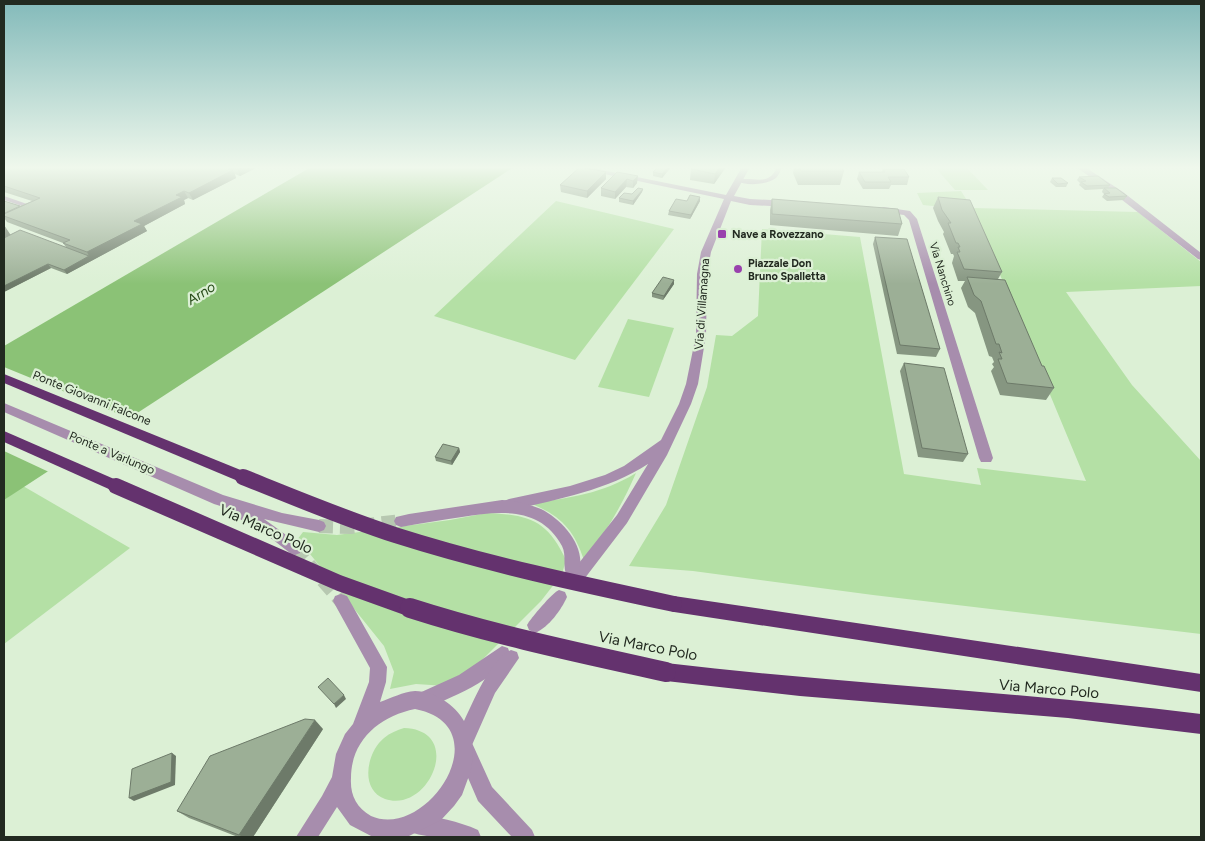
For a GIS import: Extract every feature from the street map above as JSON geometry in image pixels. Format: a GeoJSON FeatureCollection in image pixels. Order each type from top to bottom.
{"type":"FeatureCollection","features":[{"type":"Feature","properties":{"kind":"highway","name":"Ponte Giovanni Falcone"},"geometry":{"type":"LineString","coordinates":[[4,378],[169,446]]}},
{"type":"Feature","properties":{"kind":"highway","name":"Via Marco Polo"},"geometry":{"type":"LineString","coordinates":[[4,436],[339,583],[447,620],[570,651],[666,672],[747,683],[1010,705],[1201,724]]}},
{"type":"Feature","properties":{"kind":"highway","name":"Via Marco Polo"},"geometry":{"type":"LineString","coordinates":[[169,446],[339,516],[431,547],[570,583],[674,604],[1201,683]]}},
{"type":"Feature","properties":{"kind":"street","name":"Via di Villamagna"},"geometry":{"type":"LineString","coordinates":[[509,505],[537,514],[554,526],[569,545],[576,572],[622,519],[660,455],[685,404],[692,384],[701,334],[702,274],[706,252],[725,206]]}},
{"type":"Feature","properties":{"kind":"street"},"geometry":{"type":"LineString","coordinates":[[1136,206],[1201,257]]}},
{"type":"Feature","properties":{"kind":"street","name":"Via Nanchino"},"geometry":{"type":"LineString","coordinates":[[875,210],[900,212],[907,214],[913,219],[986,458]]}},
{"type":"Feature","properties":{"kind":"street","name":"Via di Villamagna"},"geometry":{"type":"LineString","coordinates":[[509,505],[594,485],[634,468],[660,446],[685,404]]}},
{"type":"Feature","properties":{"kind":"street","name":"Ponte a Varlungo"},"geometry":{"type":"LineString","coordinates":[[4,407],[219,500],[282,519],[319,526]]}},
{"type":"Feature","properties":{"kind":"street","name":"Ponte a Varlungo"},"geometry":{"type":"LineString","coordinates":[[219,500],[277,534],[295,549]]}},
{"type":"Feature","properties":{"kind":"street"},"geometry":{"type":"LineString","coordinates":[[401,521],[490,506],[509,505]]}},
{"type":"Feature","properties":{"kind":"street"},"geometry":{"type":"LineString","coordinates":[[306,837],[329,803],[340,778],[344,756],[374,697],[379,675],[378,666],[341,601]]}},
{"type":"Feature","properties":{"kind":"street"},"geometry":{"type":"LineString","coordinates":[[535,625],[556,601]]}},
{"type":"Feature","properties":{"kind":"street"},"geometry":{"type":"LineString","coordinates":[[354,736],[368,719],[386,707],[405,701],[424,700],[450,692],[506,656],[489,687],[463,745],[485,794],[525,837]]}},
{"type":"Feature","properties":{"kind":"street"},"geometry":{"type":"LineString","coordinates":[[340,778],[344,799],[354,816],[370,827],[387,834],[404,829],[433,815],[456,787],[463,765],[463,745],[462,735],[454,718],[440,706],[424,700]]}},
{"type":"Feature","properties":{"kind":"street"},"geometry":{"type":"LineString","coordinates":[[415,824],[442,828],[471,837]]}},
{"type":"Feature","properties":{"kind":"shaded area"},"geometry":{"type":"Polygon","coordinates":[[[550,206],[578,206],[674,229],[575,360],[434,316],[550,206]]]}},
{"type":"Feature","properties":{"kind":"shaded area"},"geometry":{"type":"Polygon","coordinates":[[[935,206],[1138,212],[1201,262],[1201,286],[1066,292],[1132,385],[1201,461],[1201,634],[873,595],[693,571],[629,566],[666,505],[707,387],[716,335],[732,336],[758,316],[762,229],[860,237],[904,474],[981,485],[977,468],[1086,481],[973,210],[935,206]]]}},
{"type":"Feature","properties":{"kind":"shaded area"},"geometry":{"type":"Polygon","coordinates":[[[628,319],[674,328],[649,397],[598,387],[628,319]]]}},
{"type":"Feature","properties":{"kind":"shaded area"},"geometry":{"type":"Polygon","coordinates":[[[636,473],[613,518],[584,560],[576,540],[565,525],[559,519],[532,504],[598,490],[636,473]]]}},
{"type":"Feature","properties":{"kind":"shaded area"},"geometry":{"type":"Polygon","coordinates":[[[23,486],[130,548],[4,644],[4,500],[23,486]]]}},
{"type":"Feature","properties":{"kind":"shaded area"},"geometry":{"type":"Polygon","coordinates":[[[487,513],[526,518],[544,528],[552,536],[566,560],[562,574],[541,601],[476,666],[446,686],[416,684],[390,689],[394,672],[384,646],[297,540],[303,532],[337,535],[450,520],[487,513]]]}},
{"type":"Feature","properties":{"kind":"shaded area"},"geometry":{"type":"Polygon","coordinates":[[[404,728],[423,732],[433,742],[436,755],[434,770],[426,784],[415,795],[401,800],[385,799],[371,787],[368,770],[370,761],[373,752],[384,738],[404,728]]]}},
{"type":"Feature","properties":{"kind":"water","name":"Arno"},"geometry":{"type":"Polygon","coordinates":[[[244,206],[454,206],[4,500],[4,346],[244,206]]]}},
{"type":"Feature","properties":{"kind":"pier"},"geometry":{"type":"Polygon","coordinates":[[[4,367],[131,419],[49,472],[4,451],[4,367]]]}},
{"type":"Feature","properties":{"kind":"building"},"geometry":{"type":"Polygon","coordinates":[[[4,206],[19,206],[5,213],[4,206]]]}},
{"type":"Feature","properties":{"kind":"building"},"geometry":{"type":"Polygon","coordinates":[[[21,206],[164,206],[134,221],[142,224],[87,252],[63,243],[70,240],[4,216],[4,214],[21,206]]]}},
{"type":"Feature","properties":{"kind":"building"},"geometry":{"type":"Polygon","coordinates":[[[672,206],[695,206],[691,215],[669,211],[672,206]]]}},
{"type":"Feature","properties":{"kind":"building"},"geometry":{"type":"Polygon","coordinates":[[[772,206],[863,206],[898,209],[902,224],[772,214],[772,206]]]}},
{"type":"Feature","properties":{"kind":"building"},"geometry":{"type":"Polygon","coordinates":[[[941,206],[973,206],[1002,272],[964,269],[957,252],[960,252],[958,247],[960,247],[956,243],[948,223],[951,223],[941,206]]]}},
{"type":"Feature","properties":{"kind":"building"},"geometry":{"type":"Polygon","coordinates":[[[20,230],[89,256],[64,270],[48,264],[4,286],[4,238],[20,230]]]}},
{"type":"Feature","properties":{"kind":"building"},"geometry":{"type":"Polygon","coordinates":[[[875,237],[907,239],[940,349],[900,345],[875,237]]]}},
{"type":"Feature","properties":{"kind":"building"},"geometry":{"type":"Polygon","coordinates":[[[663,277],[674,280],[664,296],[652,293],[663,277]]]}},
{"type":"Feature","properties":{"kind":"building"},"geometry":{"type":"Polygon","coordinates":[[[967,277],[1005,280],[1042,366],[1044,366],[1054,388],[1007,383],[998,359],[1002,359],[999,352],[1002,353],[999,344],[996,344],[981,301],[974,295],[967,277]]]}},
{"type":"Feature","properties":{"kind":"building"},"geometry":{"type":"Polygon","coordinates":[[[904,363],[944,368],[968,454],[922,448],[904,363]]]}},
{"type":"Feature","properties":{"kind":"building"},"geometry":{"type":"Polygon","coordinates":[[[443,444],[459,448],[451,461],[435,457],[443,444]]]}},
{"type":"Feature","properties":{"kind":"building"},"geometry":{"type":"Polygon","coordinates":[[[328,678],[344,695],[334,704],[318,687],[328,678]]]}},
{"type":"Feature","properties":{"kind":"building"},"geometry":{"type":"Polygon","coordinates":[[[305,719],[315,720],[239,835],[177,811],[210,756],[305,719]]]}},
{"type":"Feature","properties":{"kind":"building"},"geometry":{"type":"Polygon","coordinates":[[[172,753],[171,782],[129,798],[132,769],[172,753]]]}},
{"type":"Feature","properties":{"kind":"tunnel"},"geometry":{"type":"LineString","coordinates":[[319,526],[351,527],[401,521]]}},
{"type":"Feature","properties":{"kind":"tunnel"},"geometry":{"type":"LineString","coordinates":[[295,549],[341,601]]}},
{"type":"Feature","properties":{"kind":"place","name":"Nave a Rovezzano"},"geometry":{"type":"Point","coordinates":[722,234]}},
{"type":"Feature","properties":{"kind":"place","name":"Piazzale Don Bruno Spalletta"},"geometry":{"type":"Point","coordinates":[738,269]}}]}
